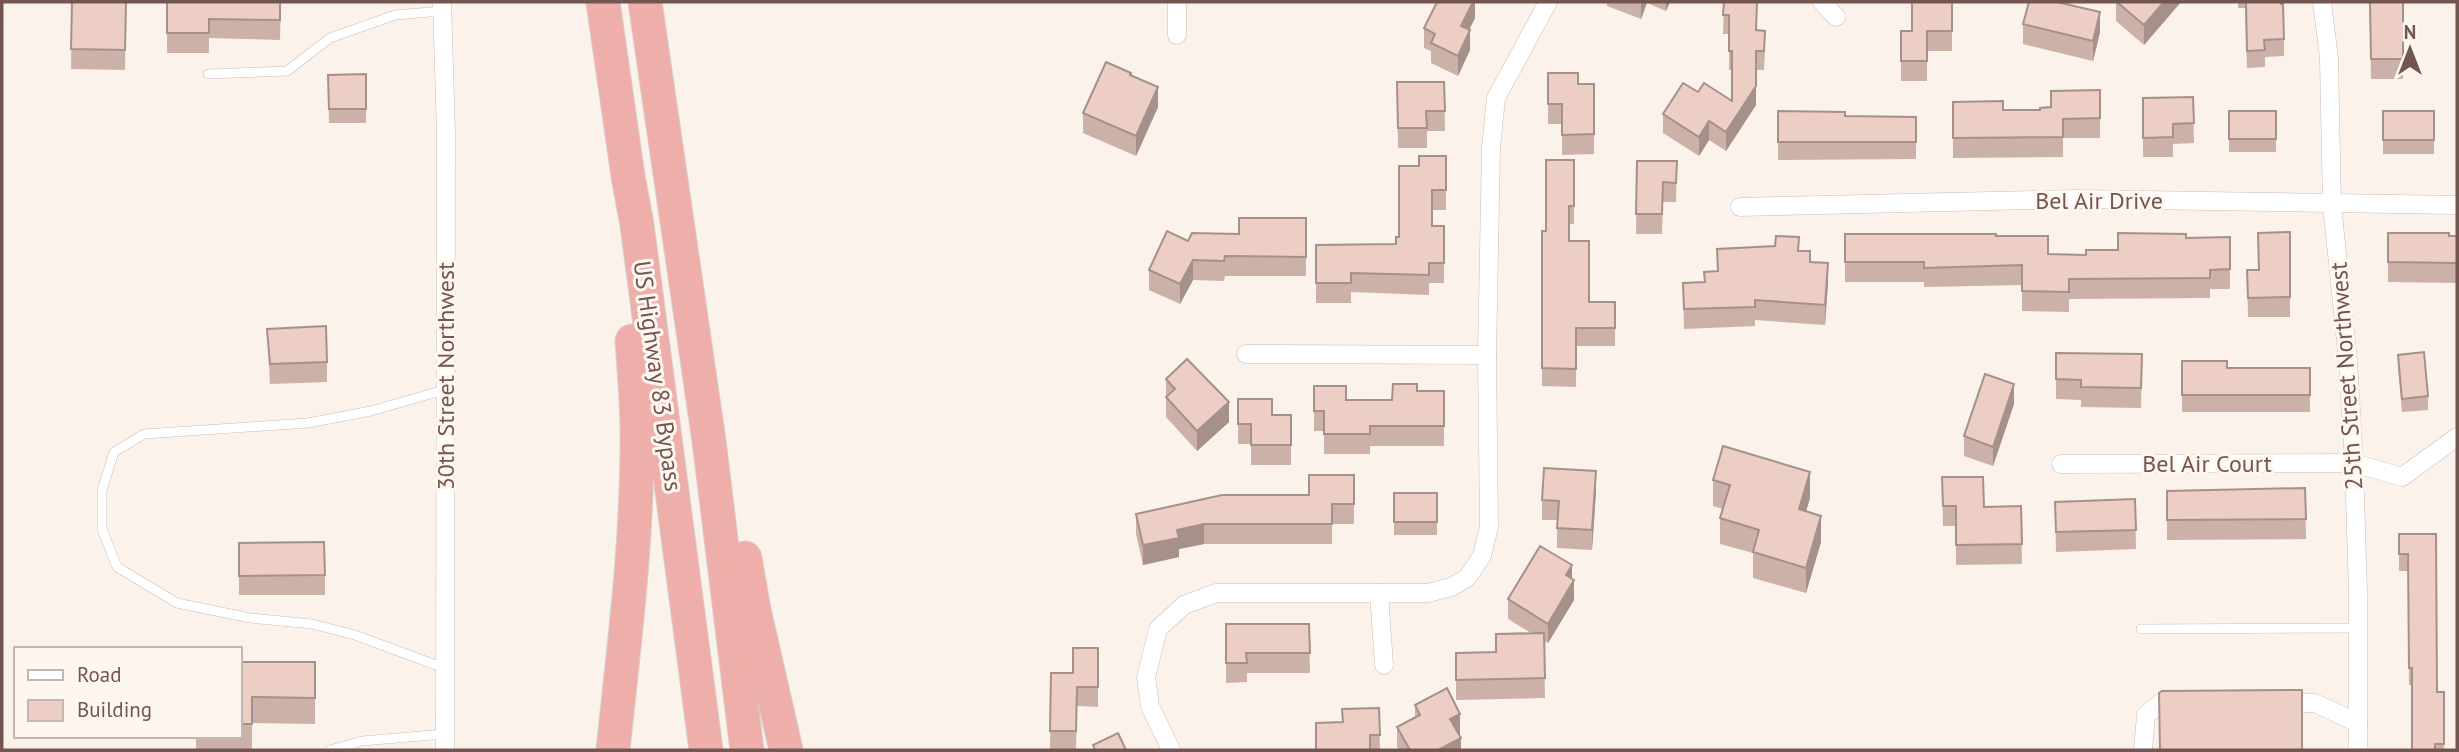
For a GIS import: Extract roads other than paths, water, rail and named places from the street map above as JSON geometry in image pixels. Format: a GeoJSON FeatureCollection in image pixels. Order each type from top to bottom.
{"type":"FeatureCollection","features":[{"type":"Feature","properties":{"kind":"highway","name":"US Highway 83 Bypass"},"geometry":{"type":"LineString","coordinates":[[603,2],[637,225],[706,750]]}},
{"type":"Feature","properties":{"kind":"highway","name":"US Highway 83 Bypass"},"geometry":{"type":"LineString","coordinates":[[645,2],[709,441],[747,750]]}},
{"type":"Feature","properties":{"kind":"highway"},"geometry":{"type":"LineString","coordinates":[[613,750],[629,584],[637,444],[636,386],[623,250],[628,176]]}},
{"type":"Feature","properties":{"kind":"highway"},"geometry":{"type":"LineString","coordinates":[[678,230],[704,316],[754,610],[786,750]]}},
{"type":"Feature","properties":{"kind":"street"},"geometry":{"type":"LineString","coordinates":[[1177,2],[1177,35]]}},
{"type":"Feature","properties":{"kind":"street"},"geometry":{"type":"LineString","coordinates":[[1171,750],[1150,706],[1146,677],[1158,629],[1184,605],[1216,593],[1428,593],[1451,587],[1467,578],[1482,556],[1489,527],[1487,355],[1491,148],[1496,98],[1548,2]]}},
{"type":"Feature","properties":{"kind":"street"},"geometry":{"type":"LineString","coordinates":[[1822,2],[1836,17]]}},
{"type":"Feature","properties":{"kind":"street","name":"25th Street Northwest"},"geometry":{"type":"LineString","coordinates":[[2322,2],[2329,58],[2332,205],[2348,360],[2354,463],[2358,750]]}},
{"type":"Feature","properties":{"kind":"street","name":"30th Street Northwest"},"geometry":{"type":"LineString","coordinates":[[442,6],[446,133],[444,742]]}},
{"type":"Feature","properties":{"kind":"street","name":"Bel Air Drive"},"geometry":{"type":"LineString","coordinates":[[1740,207],[2077,199],[2457,205]]}},
{"type":"Feature","properties":{"kind":"street"},"geometry":{"type":"LineString","coordinates":[[1246,354],[1487,355]]}},
{"type":"Feature","properties":{"kind":"street","name":"Bel Air Court"},"geometry":{"type":"LineString","coordinates":[[2061,464],[2354,463],[2402,477],[2457,437]]}},
{"type":"Feature","properties":{"kind":"street"},"geometry":{"type":"LineString","coordinates":[[1380,593],[1384,665]]}},
{"type":"Feature","properties":{"kind":"street"},"geometry":{"type":"LineString","coordinates":[[2143,750],[2146,715],[2163,701],[2200,702]]}},
{"type":"Feature","properties":{"kind":"street"},"geometry":{"type":"LineString","coordinates":[[2263,703],[2315,703],[2358,723]]}},
{"type":"Feature","properties":{"kind":"lane"},"geometry":{"type":"LineString","coordinates":[[208,74],[286,71],[330,38],[395,15],[442,6]]}},
{"type":"Feature","properties":{"kind":"lane"},"geometry":{"type":"LineString","coordinates":[[444,390],[371,411],[308,423],[144,434],[114,453],[102,490],[102,529],[117,568],[177,603],[250,618],[312,624],[355,635],[444,668]]}},
{"type":"Feature","properties":{"kind":"lane"},"geometry":{"type":"LineString","coordinates":[[2141,629],[2358,628]]}},
{"type":"Feature","properties":{"kind":"lane"},"geometry":{"type":"LineString","coordinates":[[330,750],[362,741],[444,742]]}}]}
